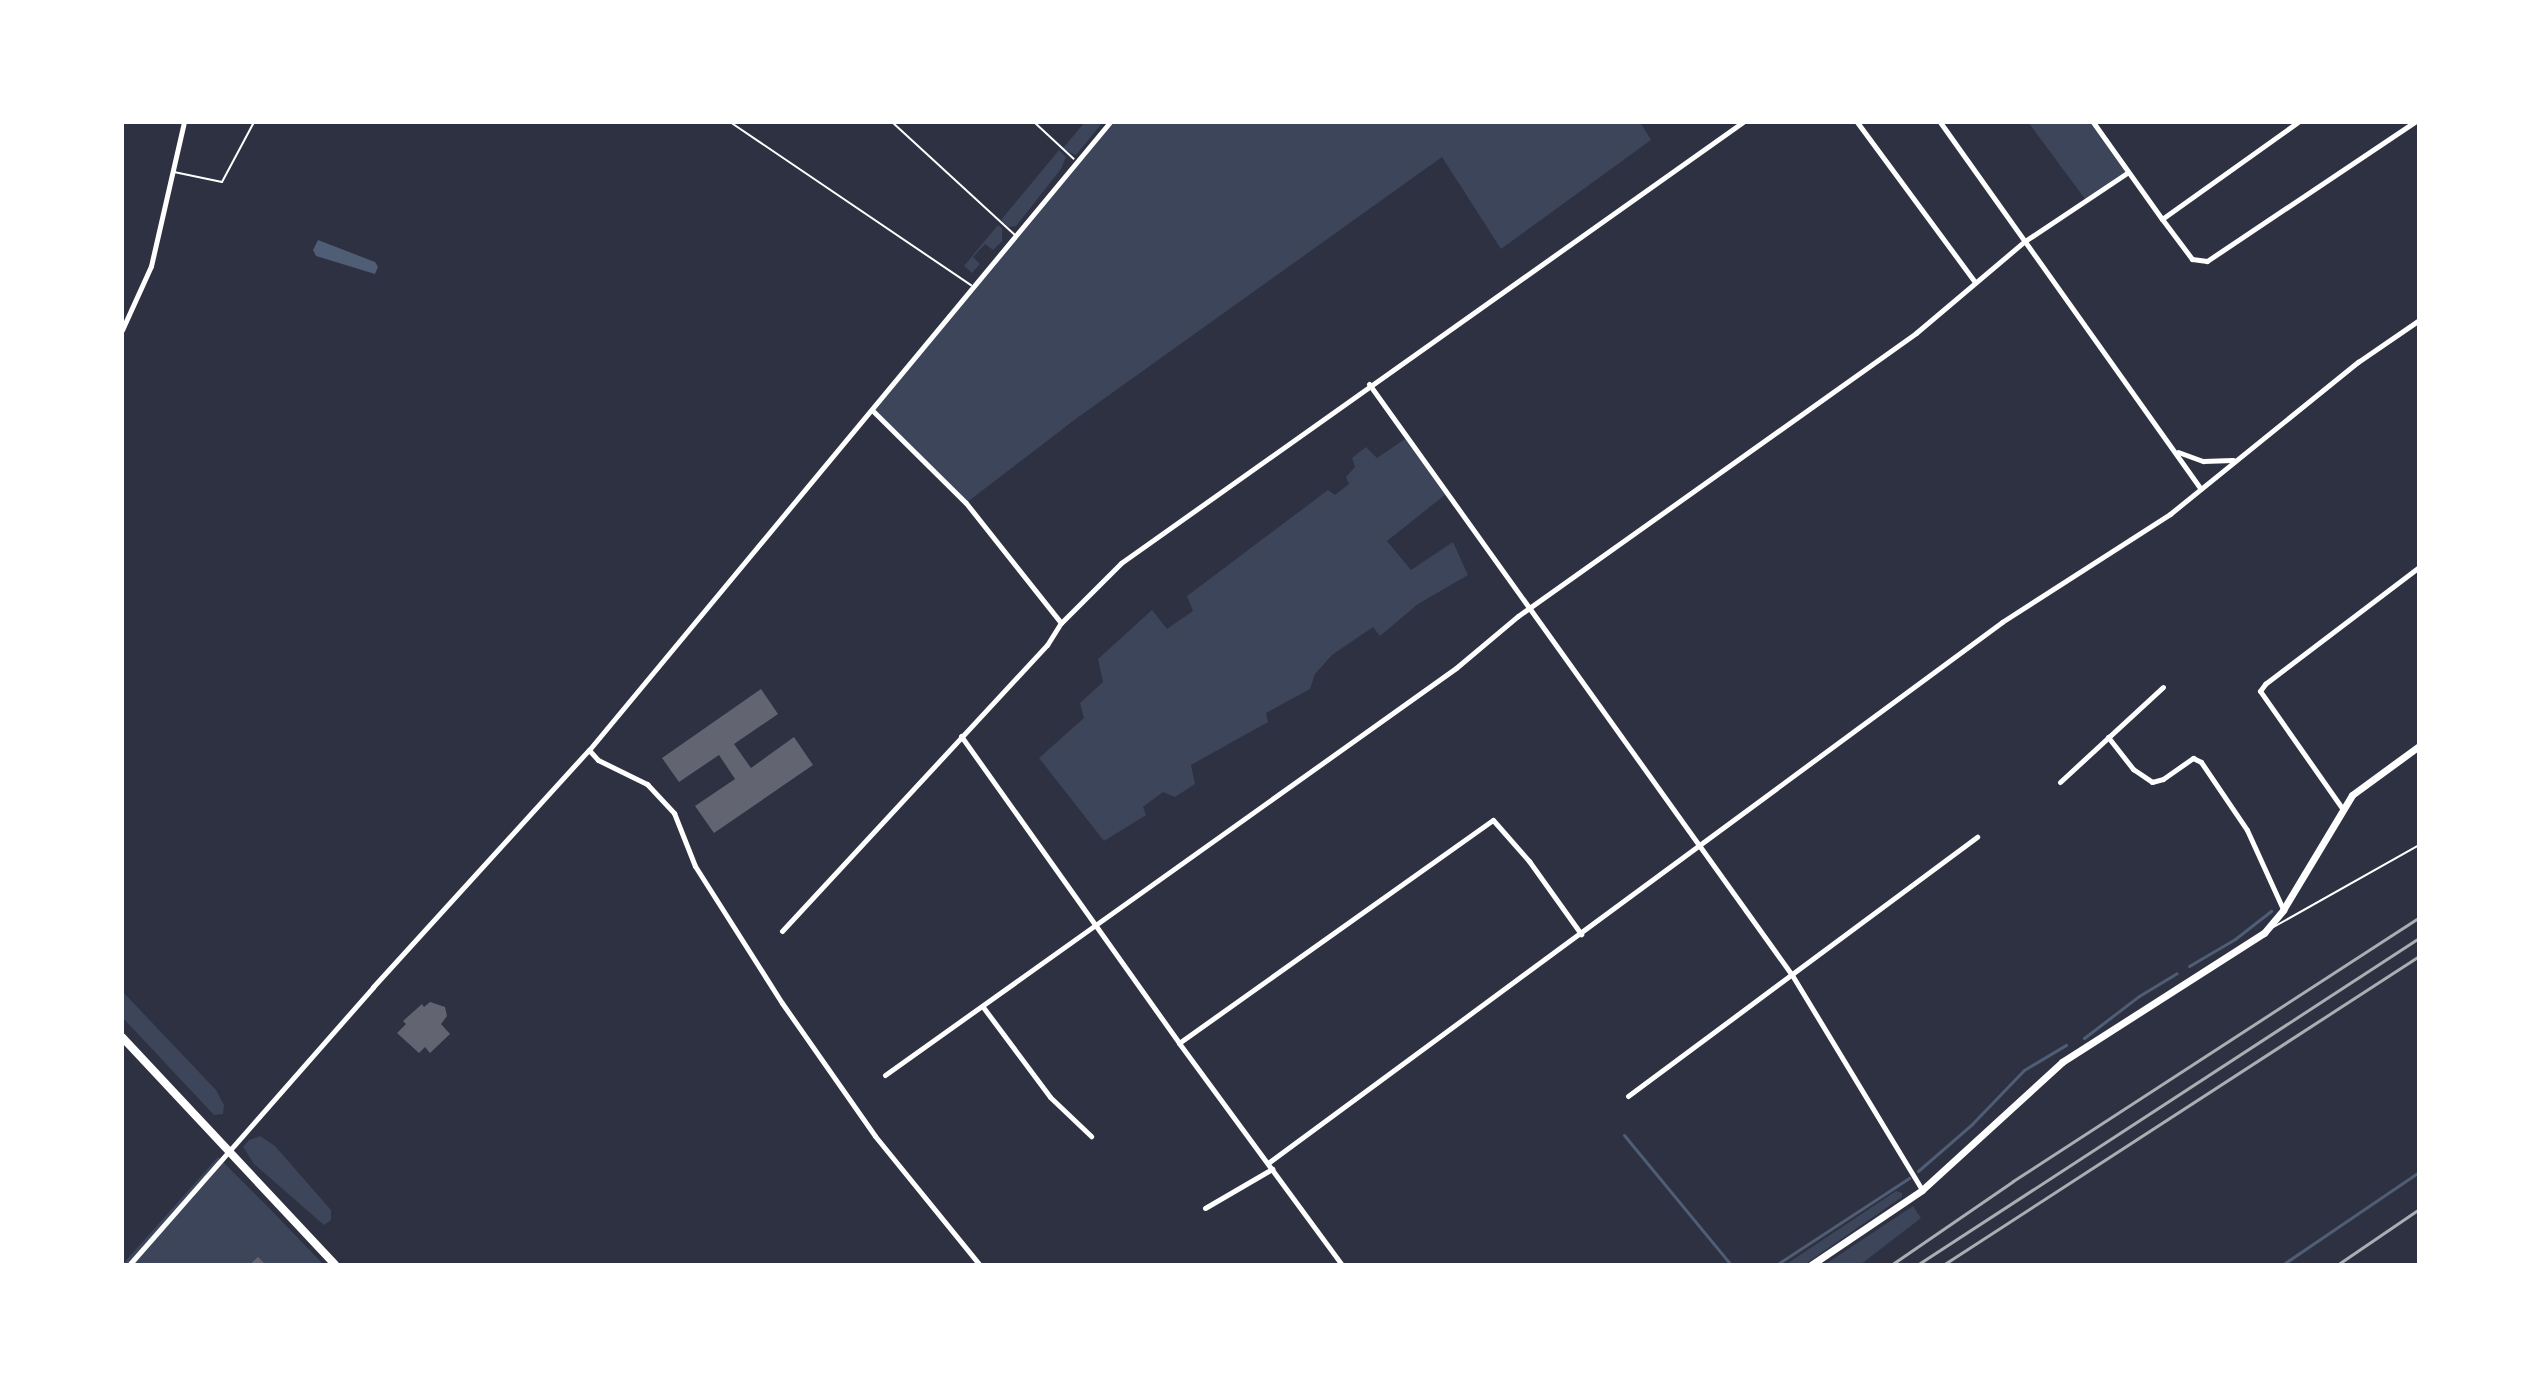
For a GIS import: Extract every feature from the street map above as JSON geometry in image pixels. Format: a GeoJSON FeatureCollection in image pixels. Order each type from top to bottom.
{"type":"FeatureCollection","features":[{"type":"Feature","properties":{"kind":"main road"},"geometry":{"type":"LineString","coordinates":[[1811,1265],[1922,1190],[2062,1062],[2264,933],[2283,910],[2342,808],[2371,779],[2419,746]]}},
{"type":"Feature","properties":{"kind":"main road"},"geometry":{"type":"LineString","coordinates":[[122,1037],[335,1265]]}},
{"type":"Feature","properties":{"kind":"street"},"geometry":{"type":"LineString","coordinates":[[122,330],[151,266],[184,122]]}},
{"type":"Feature","properties":{"kind":"street"},"geometry":{"type":"LineString","coordinates":[[129,1265],[382,976],[589,750],[1110,122]]}},
{"type":"Feature","properties":{"kind":"street"},"geometry":{"type":"LineString","coordinates":[[782,931],[1047,645],[1061,623],[1121,563],[1369,384],[1743,122]]}},
{"type":"Feature","properties":{"kind":"street"},"geometry":{"type":"LineString","coordinates":[[1857,122],[1975,282]]}},
{"type":"Feature","properties":{"kind":"street"},"geometry":{"type":"LineString","coordinates":[[1940,122],[2201,489]]}},
{"type":"Feature","properties":{"kind":"street"},"geometry":{"type":"LineString","coordinates":[[2105,122],[2095,125],[2127,173],[2192,259],[2207,261],[2415,122]]}},
{"type":"Feature","properties":{"kind":"street"},"geometry":{"type":"LineString","coordinates":[[2162,219],[2298,122]]}},
{"type":"Feature","properties":{"kind":"street"},"geometry":{"type":"LineString","coordinates":[[885,1075],[983,1007],[1094,923],[1456,668],[1527,609],[1916,333],[2025,241],[2127,173]]}},
{"type":"Feature","properties":{"kind":"street"},"geometry":{"type":"LineString","coordinates":[[1205,1208],[1270,1166],[2002,622],[2170,514],[2358,362],[2419,320]]}},
{"type":"Feature","properties":{"kind":"street"},"geometry":{"type":"LineString","coordinates":[[1369,384],[1527,609],[1702,846],[1792,975],[1922,1190]]}},
{"type":"Feature","properties":{"kind":"street"},"geometry":{"type":"LineString","coordinates":[[872,410],[966,503],[1061,623]]}},
{"type":"Feature","properties":{"kind":"street"},"geometry":{"type":"LineString","coordinates":[[2174,450],[2187,457],[2217,463],[2243,456]]}},
{"type":"Feature","properties":{"kind":"street"},"geometry":{"type":"LineString","coordinates":[[2342,808],[2260,691],[2419,567]]}},
{"type":"Feature","properties":{"kind":"street"},"geometry":{"type":"LineString","coordinates":[[2060,782],[2163,687]]}},
{"type":"Feature","properties":{"kind":"street"},"geometry":{"type":"LineString","coordinates":[[961,736],[1179,1043],[1342,1265]]}},
{"type":"Feature","properties":{"kind":"street"},"geometry":{"type":"LineString","coordinates":[[2108,737],[2133,769],[2152,782],[2163,779],[2193,758],[2201,762],[2247,830],[2283,910]]}},
{"type":"Feature","properties":{"kind":"street"},"geometry":{"type":"LineString","coordinates":[[589,750],[598,760],[647,784],[674,813],[695,866],[782,1003],[875,1136],[980,1265]]}},
{"type":"Feature","properties":{"kind":"street"},"geometry":{"type":"LineString","coordinates":[[1179,1043],[1493,820],[1529,861],[1581,934]]}},
{"type":"Feature","properties":{"kind":"street"},"geometry":{"type":"LineString","coordinates":[[1628,1096],[1977,837]]}},
{"type":"Feature","properties":{"kind":"street"},"geometry":{"type":"LineString","coordinates":[[983,1007],[1050,1097],[1091,1136]]}},
{"type":"Feature","properties":{"kind":"lane"},"geometry":{"type":"LineString","coordinates":[[174,172],[222,182],[254,122]]}},
{"type":"Feature","properties":{"kind":"lane"},"geometry":{"type":"LineString","coordinates":[[730,122],[975,288]]}},
{"type":"Feature","properties":{"kind":"lane"},"geometry":{"type":"LineString","coordinates":[[892,122],[1017,236]]}},
{"type":"Feature","properties":{"kind":"lane"},"geometry":{"type":"LineString","coordinates":[[1034,122],[1078,163]]}},
{"type":"Feature","properties":{"kind":"lane"},"geometry":{"type":"LineString","coordinates":[[2264,933],[2419,845]]}},
{"type":"Feature","properties":{"kind":"shaded area"},"geometry":{"type":"Polygon","coordinates":[[[1085,122],[1103,122],[1076,155],[1063,148],[1085,122]]]}},
{"type":"Feature","properties":{"kind":"shaded area"},"geometry":{"type":"Polygon","coordinates":[[[1110,122],[1640,122],[1651,140],[1501,249],[1442,157],[1077,418],[966,503],[872,410],[1110,122]]]}},
{"type":"Feature","properties":{"kind":"shaded area"},"geometry":{"type":"Polygon","coordinates":[[[2028,122],[2093,122],[2127,173],[2085,199],[2028,122]]]}},
{"type":"Feature","properties":{"kind":"shaded area"},"geometry":{"type":"Polygon","coordinates":[[[1059,150],[1066,157],[1061,169],[1016,226],[1008,227],[1001,220],[1059,150]]]}},
{"type":"Feature","properties":{"kind":"shaded area"},"geometry":{"type":"Polygon","coordinates":[[[998,225],[1002,228],[1002,241],[993,250],[985,244],[973,257],[980,264],[972,273],[964,266],[998,225]]]}},
{"type":"Feature","properties":{"kind":"shaded area"},"geometry":{"type":"Polygon","coordinates":[[[318,240],[375,262],[378,267],[375,274],[316,256],[313,250],[318,240]]]}},
{"type":"Feature","properties":{"kind":"shaded area"},"geometry":{"type":"Polygon","coordinates":[[[1405,439],[1446,494],[1387,541],[1411,570],[1453,542],[1468,575],[1418,604],[1380,636],[1373,627],[1332,655],[1315,674],[1310,689],[1266,713],[1268,722],[1191,765],[1195,784],[1175,797],[1163,792],[1143,807],[1146,815],[1104,841],[1039,758],[1084,718],[1080,703],[1103,682],[1098,659],[1152,610],[1167,629],[1193,611],[1187,596],[1328,490],[1335,495],[1349,484],[1346,477],[1355,467],[1352,458],[1366,447],[1377,458],[1405,439]]]}},
{"type":"Feature","properties":{"kind":"shaded area"},"geometry":{"type":"Polygon","coordinates":[[[122,991],[216,1090],[224,1105],[223,1114],[214,1115],[122,1017],[122,991]]]}},
{"type":"Feature","properties":{"kind":"shaded area"},"geometry":{"type":"Polygon","coordinates":[[[260,1136],[275,1146],[331,1210],[331,1220],[324,1225],[254,1164],[243,1147],[249,1140],[260,1136]]]}},
{"type":"Feature","properties":{"kind":"shaded area"},"geometry":{"type":"Polygon","coordinates":[[[218,1157],[270,1209],[324,1265],[122,1265],[218,1157]]]}},
{"type":"Feature","properties":{"kind":"shaded area"},"geometry":{"type":"Polygon","coordinates":[[[1896,1191],[1902,1193],[1902,1197],[1804,1265],[1785,1265],[1896,1191]]]}},
{"type":"Feature","properties":{"kind":"shaded area"},"geometry":{"type":"Polygon","coordinates":[[[1913,1206],[1921,1218],[1860,1265],[1824,1265],[1913,1206]]]}},
{"type":"Feature","properties":{"kind":"building"},"geometry":{"type":"Polygon","coordinates":[[[761,689],[778,714],[734,744],[751,768],[794,737],[813,765],[714,833],[695,806],[735,779],[719,755],[679,782],[662,758],[761,689]]]}},
{"type":"Feature","properties":{"kind":"building"},"geometry":{"type":"Polygon","coordinates":[[[430,1002],[445,1007],[447,1016],[441,1024],[450,1034],[430,1053],[425,1047],[419,1053],[397,1033],[406,1024],[403,1021],[422,1004],[424,1007],[430,1002]]]}},
{"type":"Feature","properties":{"kind":"building"},"geometry":{"type":"Polygon","coordinates":[[[258,1257],[266,1265],[249,1265],[258,1257]]]}},
{"type":"Feature","properties":{"kind":"waterway"},"geometry":{"type":"LineString","coordinates":[[2189,966],[2235,939],[2271,911]]}},
{"type":"Feature","properties":{"kind":"waterway"},"geometry":{"type":"LineString","coordinates":[[2084,1038],[2139,996],[2177,973]]}},
{"type":"Feature","properties":{"kind":"waterway"},"geometry":{"type":"LineString","coordinates":[[1918,1171],[1972,1124],[2024,1070],[2066,1045]]}},
{"type":"Feature","properties":{"kind":"waterway"},"geometry":{"type":"LineString","coordinates":[[1624,1135],[1731,1265]]}},
{"type":"Feature","properties":{"kind":"waterway"},"geometry":{"type":"LineString","coordinates":[[2282,1265],[2419,1172]]}},
{"type":"Feature","properties":{"kind":"waterway"},"geometry":{"type":"LineString","coordinates":[[1776,1265],[1909,1178]]}},
{"type":"Feature","properties":{"kind":"railway"},"geometry":{"type":"LineString","coordinates":[[1891,1265],[2013,1181],[2419,917]]}},
{"type":"Feature","properties":{"kind":"railway"},"geometry":{"type":"LineString","coordinates":[[1917,1265],[2419,938]]}},
{"type":"Feature","properties":{"kind":"railway"},"geometry":{"type":"LineString","coordinates":[[1943,1265],[2419,956]]}},
{"type":"Feature","properties":{"kind":"railway"},"geometry":{"type":"LineString","coordinates":[[2337,1265],[2419,1209]]}}]}
